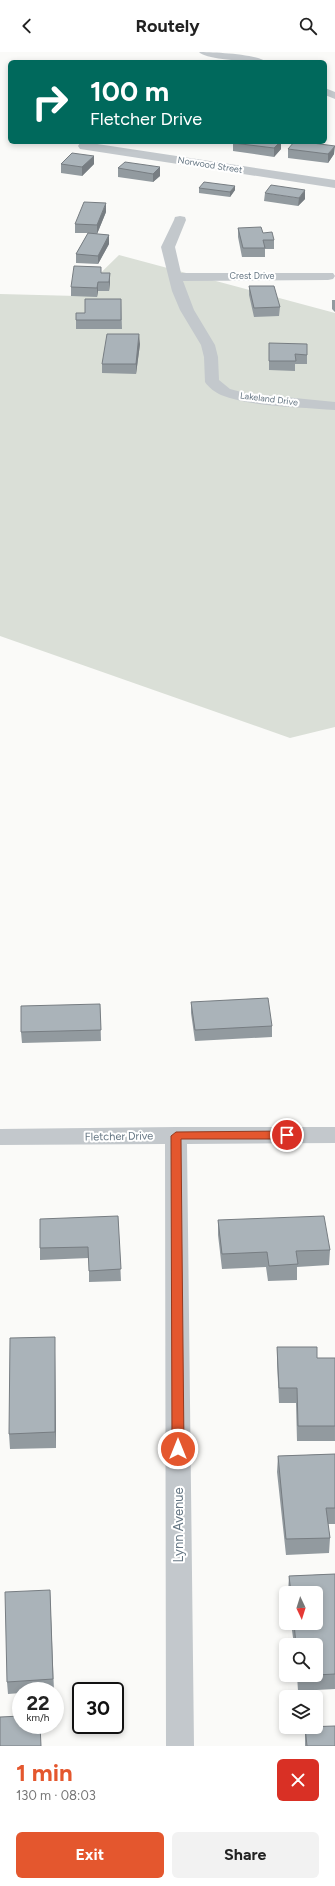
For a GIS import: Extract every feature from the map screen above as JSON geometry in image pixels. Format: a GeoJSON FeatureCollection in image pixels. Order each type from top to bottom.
{"type":"FeatureCollection","features":[{"type":"Feature","properties":{"kind":"street"},"geometry":{"type":"LineString","coordinates":[[205,52],[249,60]]}},
{"type":"Feature","properties":{"kind":"street","name":"Norwood Street"},"geometry":{"type":"LineString","coordinates":[[84,146],[335,184]]}},
{"type":"Feature","properties":{"kind":"street","name":"Lakeland Drive"},"geometry":{"type":"LineString","coordinates":[[180,220],[168,247],[179,291],[187,310],[208,346],[211,357],[212,382],[225,392],[245,397],[335,406]]}},
{"type":"Feature","properties":{"kind":"street","name":"Crest Drive"},"geometry":{"type":"LineString","coordinates":[[176,277],[328,276]]}},
{"type":"Feature","properties":{"kind":"street","name":"Fletcher Drive"},"geometry":{"type":"LineString","coordinates":[[0,1138],[335,1135]]}},
{"type":"Feature","properties":{"kind":"street","name":"Lynn Avenue"},"geometry":{"type":"LineString","coordinates":[[176,1136],[180,1746]]}},
{"type":"Feature","properties":{"kind":"shaded area"},"geometry":{"type":"Polygon","coordinates":[[[119,255],[335,313],[335,727],[290,738],[0,636],[0,294],[77,296],[119,255]]]}},
{"type":"Feature","properties":{"kind":"building"},"geometry":{"type":"Polygon","coordinates":[[[241,144],[278,144],[274,148],[241,144]]]}},
{"type":"Feature","properties":{"kind":"building"},"geometry":{"type":"Polygon","coordinates":[[[292,144],[320,144],[335,146],[328,154],[288,149],[292,144]]]}},
{"type":"Feature","properties":{"kind":"building"},"geometry":{"type":"Polygon","coordinates":[[[72,153],[94,156],[82,167],[61,164],[72,153]]]}},
{"type":"Feature","properties":{"kind":"building"},"geometry":{"type":"Polygon","coordinates":[[[125,162],[160,167],[153,174],[118,168],[125,162]]]}},
{"type":"Feature","properties":{"kind":"building"},"geometry":{"type":"Polygon","coordinates":[[[204,182],[235,186],[230,192],[199,188],[204,182]]]}},
{"type":"Feature","properties":{"kind":"building"},"geometry":{"type":"Polygon","coordinates":[[[271,185],[305,190],[299,198],[265,193],[271,185]]]}},
{"type":"Feature","properties":{"kind":"building"},"geometry":{"type":"Polygon","coordinates":[[[84,202],[106,203],[97,225],[75,224],[84,202]]]}},
{"type":"Feature","properties":{"kind":"building"},"geometry":{"type":"Polygon","coordinates":[[[261,227],[263,233],[272,232],[274,240],[263,240],[265,248],[243,248],[238,228],[261,227]]]}},
{"type":"Feature","properties":{"kind":"building"},"geometry":{"type":"Polygon","coordinates":[[[88,233],[109,235],[98,256],[76,254],[88,233]]]}},
{"type":"Feature","properties":{"kind":"building"},"geometry":{"type":"Polygon","coordinates":[[[74,266],[101,267],[101,273],[110,273],[109,282],[98,282],[97,288],[71,287],[74,266]]]}},
{"type":"Feature","properties":{"kind":"building"},"geometry":{"type":"Polygon","coordinates":[[[249,286],[274,286],[280,307],[254,308],[249,286]]]}},
{"type":"Feature","properties":{"kind":"building"},"geometry":{"type":"Polygon","coordinates":[[[85,299],[121,299],[121,320],[76,320],[76,313],[85,313],[85,299]]]}},
{"type":"Feature","properties":{"kind":"building"},"geometry":{"type":"Polygon","coordinates":[[[107,334],[139,334],[136,364],[102,364],[107,334]]]}},
{"type":"Feature","properties":{"kind":"building"},"geometry":{"type":"Polygon","coordinates":[[[269,343],[307,344],[307,355],[295,354],[296,361],[269,361],[269,343]]]}},
{"type":"Feature","properties":{"kind":"building"},"geometry":{"type":"Polygon","coordinates":[[[268,998],[272,1026],[195,1030],[191,1002],[268,998]]]}},
{"type":"Feature","properties":{"kind":"building"},"geometry":{"type":"Polygon","coordinates":[[[100,1004],[101,1030],[21,1032],[21,1006],[100,1004]]]}},
{"type":"Feature","properties":{"kind":"building"},"geometry":{"type":"Polygon","coordinates":[[[118,1216],[121,1269],[89,1271],[88,1247],[40,1248],[40,1219],[118,1216]]]}},
{"type":"Feature","properties":{"kind":"building"},"geometry":{"type":"Polygon","coordinates":[[[324,1216],[330,1250],[296,1251],[298,1264],[269,1266],[267,1252],[222,1254],[218,1220],[324,1216]]]}},
{"type":"Feature","properties":{"kind":"building"},"geometry":{"type":"Polygon","coordinates":[[[55,1337],[55,1432],[9,1434],[10,1338],[55,1337]]]}},
{"type":"Feature","properties":{"kind":"building"},"geometry":{"type":"Polygon","coordinates":[[[277,1347],[317,1347],[317,1358],[335,1358],[335,1426],[298,1426],[297,1388],[279,1388],[277,1347]]]}},
{"type":"Feature","properties":{"kind":"building"},"geometry":{"type":"Polygon","coordinates":[[[335,1454],[335,1508],[326,1508],[330,1538],[286,1539],[278,1456],[335,1454]]]}},
{"type":"Feature","properties":{"kind":"building"},"geometry":{"type":"Polygon","coordinates":[[[335,1574],[335,1674],[323,1675],[323,1638],[295,1638],[295,1630],[323,1630],[323,1586],[290,1586],[289,1576],[335,1574]]]}},
{"type":"Feature","properties":{"kind":"building"},"geometry":{"type":"Polygon","coordinates":[[[50,1590],[53,1679],[7,1682],[5,1592],[50,1590]]]}},
{"type":"Feature","properties":{"kind":"building"},"geometry":{"type":"Polygon","coordinates":[[[12,1716],[12,1734],[40,1734],[41,1746],[0,1746],[0,1717],[12,1716]]]}},
{"type":"Feature","properties":{"kind":"building"},"geometry":{"type":"Polygon","coordinates":[[[323,1726],[335,1726],[335,1746],[307,1746],[306,1734],[323,1734],[323,1726]]]}},
{"type":"Feature","properties":{"kind":"route"},"geometry":{"type":"LineString","coordinates":[[178,1449],[176,1136],[287,1135]]}}]}
